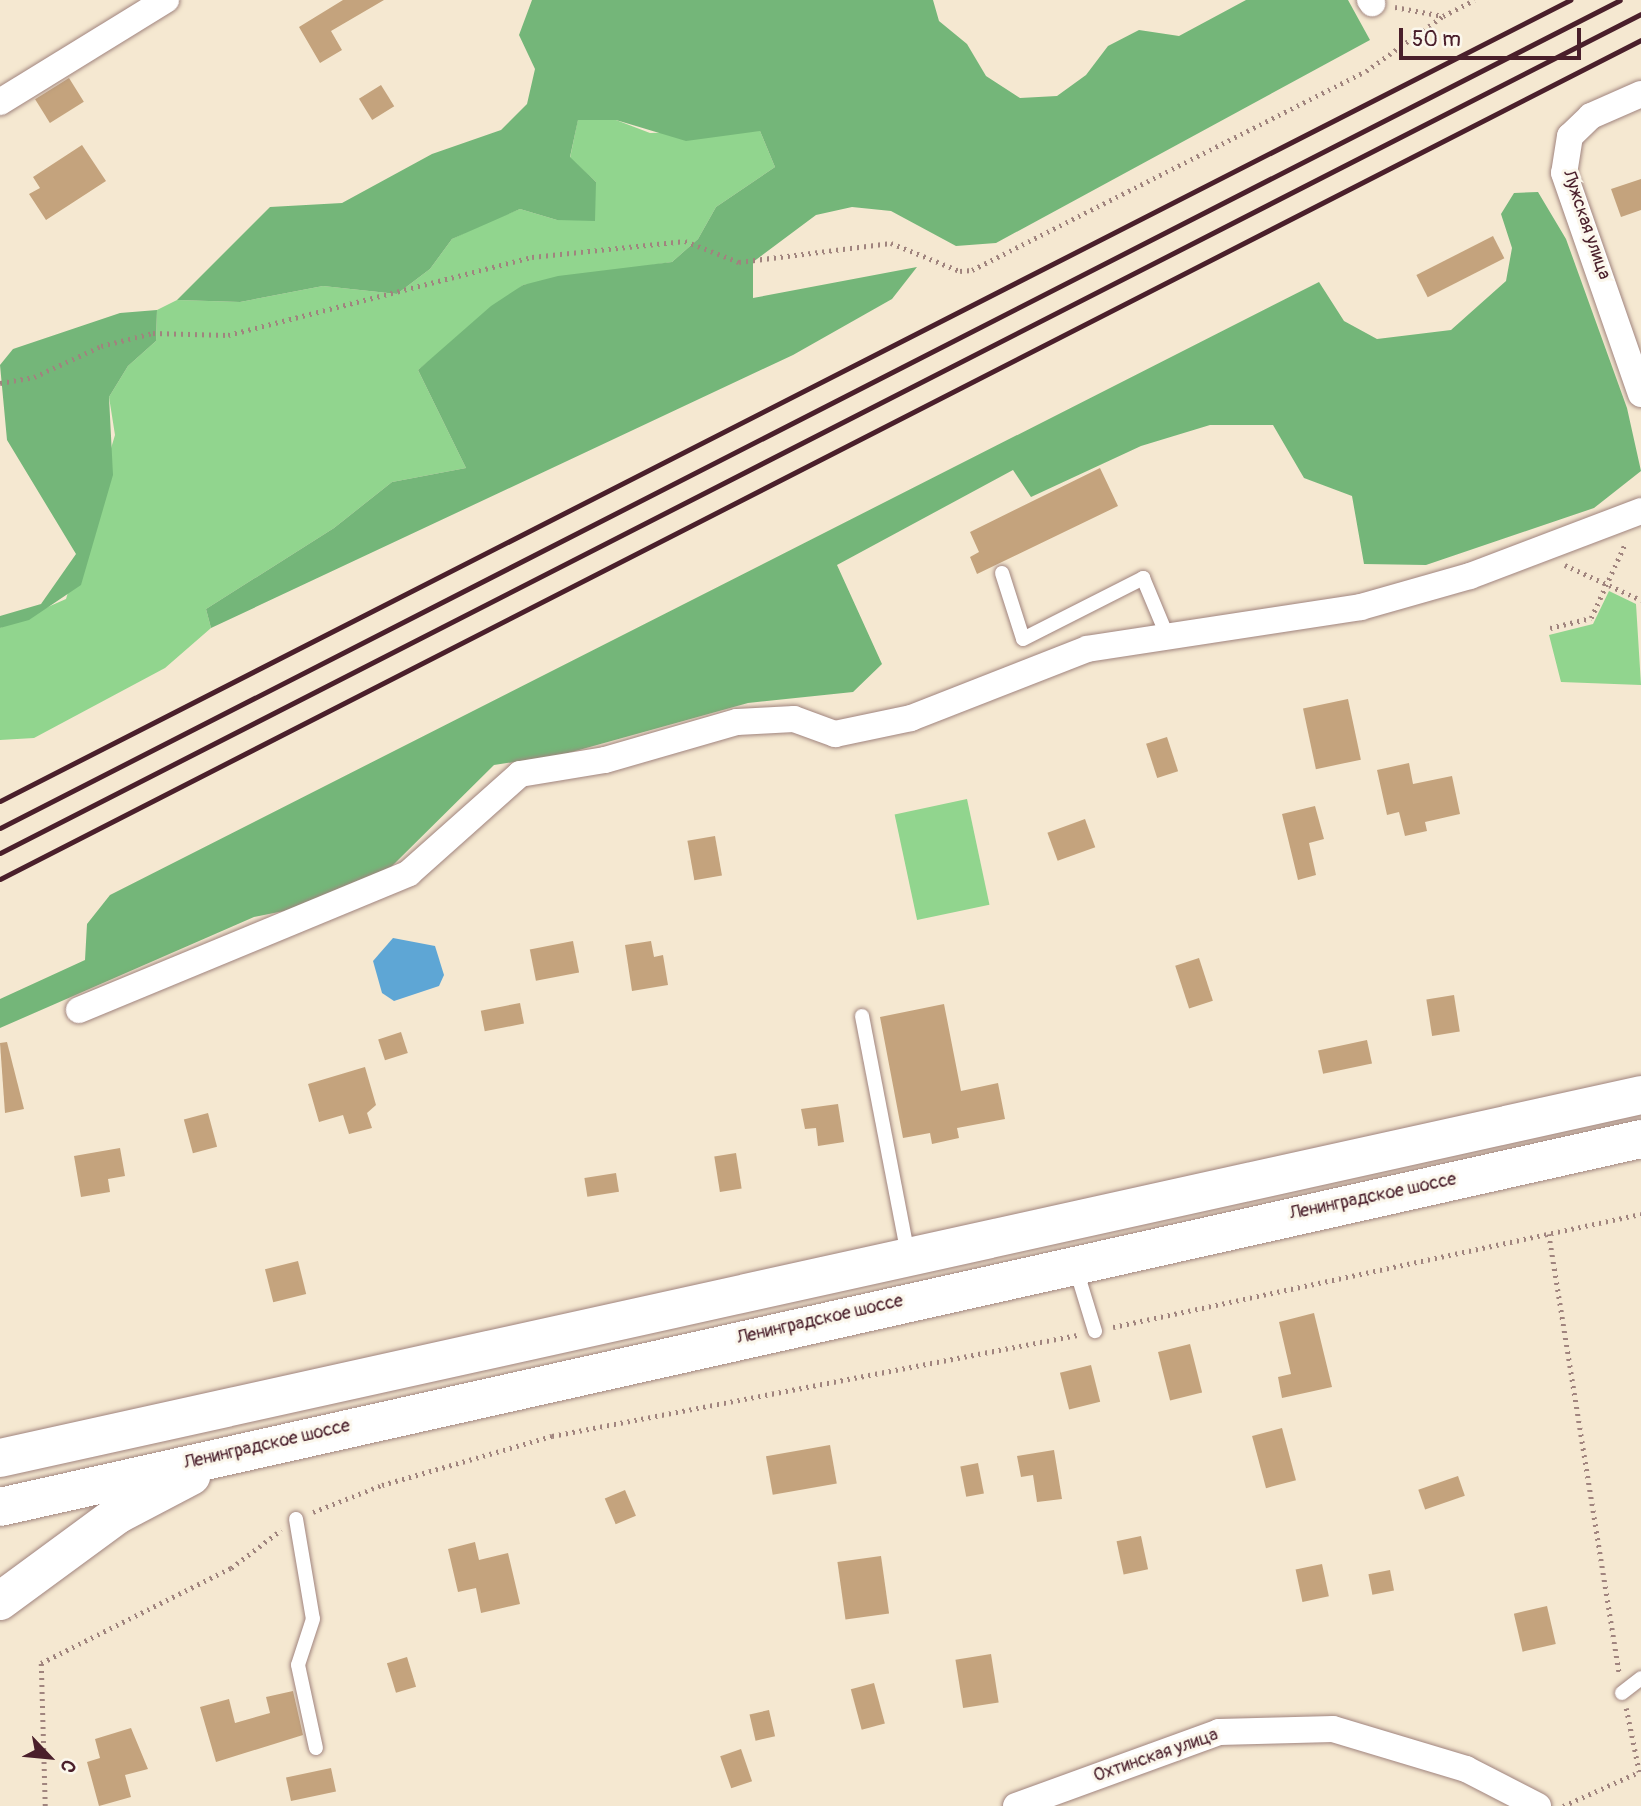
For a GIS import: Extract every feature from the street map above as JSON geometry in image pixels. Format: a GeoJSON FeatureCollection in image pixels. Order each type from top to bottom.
{"type":"FeatureCollection","features":[{"type":"Feature","properties":{"kind":"highway"},"geometry":{"type":"LineString","coordinates":[[0,1458],[1641,1095]]}},
{"type":"Feature","properties":{"kind":"highway","name":"Ленинградское шоссе"},"geometry":{"type":"LineString","coordinates":[[0,1507],[1074,1263],[1641,1139]]}},
{"type":"Feature","properties":{"kind":"highway"},"geometry":{"type":"LineString","coordinates":[[0,1601],[117,1515],[235,1452]]}},
{"type":"Feature","properties":{"kind":"street"},"geometry":{"type":"LineString","coordinates":[[0,102],[166,0]]}},
{"type":"Feature","properties":{"kind":"street","name":"Лужская улица"},"geometry":{"type":"LineString","coordinates":[[1641,94],[1591,116],[1570,136],[1564,163],[1641,394]]}},
{"type":"Feature","properties":{"kind":"street"},"geometry":{"type":"LineString","coordinates":[[79,1010],[409,873],[520,775],[606,760],[737,722],[794,719],[835,734],[911,718],[1087,649],[1166,633],[1361,607],[1470,576],[1641,511]]}},
{"type":"Feature","properties":{"kind":"street","name":"Охтинская улица"},"geometry":{"type":"LineString","coordinates":[[1016,1806],[1219,1732],[1332,1729],[1466,1769],[1538,1806]]}},
{"type":"Feature","properties":{"kind":"lane"},"geometry":{"type":"LineString","coordinates":[[1002,573],[1023,639],[1143,578],[1166,633]]}},
{"type":"Feature","properties":{"kind":"lane"},"geometry":{"type":"LineString","coordinates":[[862,1016],[908,1256]]}},
{"type":"Feature","properties":{"kind":"lane"},"geometry":{"type":"LineString","coordinates":[[1074,1263],[1095,1331]]}},
{"type":"Feature","properties":{"kind":"lane"},"geometry":{"type":"LineString","coordinates":[[296,1519],[313,1619],[298,1665],[316,1748]]}},
{"type":"Feature","properties":{"kind":"lane"},"geometry":{"type":"LineString","coordinates":[[1622,1693],[1641,1678]]}},
{"type":"Feature","properties":{"kind":"path"},"geometry":{"type":"LineString","coordinates":[[0,383],[34,377],[102,346],[153,333],[228,335],[532,257],[685,241],[739,262],[891,243],[960,271],[972,270],[1366,71],[1443,16],[1474,0]]}},
{"type":"Feature","properties":{"kind":"path"},"geometry":{"type":"LineString","coordinates":[[1374,1],[1443,16]]}},
{"type":"Feature","properties":{"kind":"path"},"geometry":{"type":"LineString","coordinates":[[1550,628],[1591,618],[1628,538]]}},
{"type":"Feature","properties":{"kind":"path"},"geometry":{"type":"LineString","coordinates":[[1550,559],[1641,600]]}},
{"type":"Feature","properties":{"kind":"path"},"geometry":{"type":"LineString","coordinates":[[45,1806],[41,1663],[231,1568],[296,1519],[382,1485],[552,1436],[1095,1331],[1641,1214]]}},
{"type":"Feature","properties":{"kind":"path"},"geometry":{"type":"LineString","coordinates":[[1549,1234],[1622,1693],[1639,1772],[1562,1806]]}},
{"type":"Feature","properties":{"kind":"green space"},"geometry":{"type":"Polygon","coordinates":[[[532,0],[933,0],[939,21],[967,44],[986,76],[1020,98],[1057,96],[1086,75],[1108,46],[1139,30],[1179,36],[1246,0],[1348,0],[1370,40],[996,243],[956,246],[891,211],[852,207],[816,215],[753,262],[753,298],[917,267],[892,299],[793,355],[211,628],[206,609],[334,528],[392,482],[466,468],[418,370],[491,306],[523,285],[558,276],[672,262],[698,239],[716,207],[775,167],[760,131],[686,141],[616,120],[578,120],[570,157],[596,182],[595,221],[557,220],[520,209],[452,239],[430,269],[397,294],[323,286],[240,302],[177,300],[270,207],[342,203],[432,154],[501,130],[527,104],[535,69],[519,35],[532,0]]]}},
{"type":"Feature","properties":{"kind":"green space"},"geometry":{"type":"Polygon","coordinates":[[[578,119],[616,120],[650,133],[760,131],[775,167],[716,207],[698,239],[672,262],[523,285],[418,370],[466,468],[392,482],[334,528],[206,609],[211,628],[165,668],[34,738],[0,740],[0,628],[66,599],[115,435],[109,397],[128,366],[156,341],[157,310],[177,300],[240,302],[323,286],[397,294],[430,269],[452,239],[485,223],[520,209],[557,220],[596,182],[570,158],[578,119]]]}},
{"type":"Feature","properties":{"kind":"green space"},"geometry":{"type":"Polygon","coordinates":[[[1538,192],[1566,239],[1627,408],[1641,471],[1594,508],[1426,565],[1364,564],[1352,496],[1304,478],[1273,425],[1210,425],[1141,446],[1031,497],[1013,470],[837,565],[882,664],[853,692],[748,703],[561,755],[494,765],[390,868],[324,903],[254,917],[0,1028],[0,999],[85,960],[87,924],[110,895],[1319,282],[1344,321],[1377,339],[1451,330],[1506,281],[1512,248],[1501,214],[1514,193],[1538,192]]]}},
{"type":"Feature","properties":{"kind":"green space"},"geometry":{"type":"Polygon","coordinates":[[[157,310],[156,341],[128,366],[109,397],[113,475],[81,585],[29,620],[0,628],[0,616],[41,604],[76,554],[7,440],[0,365],[13,349],[120,313],[157,310]]]}},
{"type":"Feature","properties":{"kind":"green space"},"geometry":{"type":"Polygon","coordinates":[[[1609,591],[1636,604],[1641,685],[1561,682],[1549,635],[1593,624],[1609,591]]]}},
{"type":"Feature","properties":{"kind":"green space"},"geometry":{"type":"Polygon","coordinates":[[[967,799],[989,905],[917,920],[895,814],[967,799]]]}},
{"type":"Feature","properties":{"kind":"water"},"geometry":{"type":"Polygon","coordinates":[[[393,938],[435,946],[444,975],[439,986],[394,1001],[382,993],[373,961],[393,938]]]}},
{"type":"Feature","properties":{"kind":"building"},"geometry":{"type":"Polygon","coordinates":[[[343,0],[384,0],[331,31],[342,50],[320,63],[299,27],[343,0]]]}},
{"type":"Feature","properties":{"kind":"building"},"geometry":{"type":"Polygon","coordinates":[[[69,78],[84,102],[50,123],[35,99],[69,78]]]}},
{"type":"Feature","properties":{"kind":"building"},"geometry":{"type":"Polygon","coordinates":[[[381,85],[394,106],[372,120],[359,99],[381,85]]]}},
{"type":"Feature","properties":{"kind":"building"},"geometry":{"type":"Polygon","coordinates":[[[82,145],[106,181],[46,220],[29,194],[40,188],[33,177],[82,145]]]}},
{"type":"Feature","properties":{"kind":"building"},"geometry":{"type":"Polygon","coordinates":[[[1641,179],[1641,210],[1621,217],[1611,189],[1641,179]]]}},
{"type":"Feature","properties":{"kind":"building"},"geometry":{"type":"Polygon","coordinates":[[[1493,236],[1504,258],[1428,297],[1416,275],[1493,236]]]}},
{"type":"Feature","properties":{"kind":"building"},"geometry":{"type":"Polygon","coordinates":[[[1100,468],[1118,506],[977,574],[970,557],[979,552],[970,532],[1100,468]]]}},
{"type":"Feature","properties":{"kind":"building"},"geometry":{"type":"Polygon","coordinates":[[[1348,699],[1361,760],[1316,769],[1303,709],[1348,699]]]}},
{"type":"Feature","properties":{"kind":"building"},"geometry":{"type":"Polygon","coordinates":[[[1167,737],[1178,771],[1157,778],[1146,744],[1167,737]]]}},
{"type":"Feature","properties":{"kind":"building"},"geometry":{"type":"Polygon","coordinates":[[[1409,763],[1413,784],[1452,776],[1460,814],[1425,822],[1427,831],[1405,836],[1399,812],[1387,815],[1377,770],[1409,763]]]}},
{"type":"Feature","properties":{"kind":"building"},"geometry":{"type":"Polygon","coordinates":[[[1315,806],[1324,839],[1309,843],[1316,875],[1298,880],[1282,814],[1315,806]]]}},
{"type":"Feature","properties":{"kind":"building"},"geometry":{"type":"Polygon","coordinates":[[[1085,819],[1095,847],[1058,861],[1047,833],[1085,819]]]}},
{"type":"Feature","properties":{"kind":"building"},"geometry":{"type":"Polygon","coordinates":[[[715,836],[722,875],[694,880],[687,841],[715,836]]]}},
{"type":"Feature","properties":{"kind":"building"},"geometry":{"type":"Polygon","coordinates":[[[573,941],[579,972],[536,981],[530,949],[573,941]]]}},
{"type":"Feature","properties":{"kind":"building"},"geometry":{"type":"Polygon","coordinates":[[[651,941],[654,957],[663,955],[668,985],[632,991],[625,945],[651,941]]]}},
{"type":"Feature","properties":{"kind":"building"},"geometry":{"type":"Polygon","coordinates":[[[1199,958],[1213,1001],[1189,1009],[1175,966],[1199,958]]]}},
{"type":"Feature","properties":{"kind":"building"},"geometry":{"type":"Polygon","coordinates":[[[1454,995],[1460,1032],[1432,1036],[1426,999],[1454,995]]]}},
{"type":"Feature","properties":{"kind":"building"},"geometry":{"type":"Polygon","coordinates":[[[520,1003],[524,1024],[485,1031],[481,1011],[520,1003]]]}},
{"type":"Feature","properties":{"kind":"building"},"geometry":{"type":"Polygon","coordinates":[[[944,1004],[961,1091],[998,1083],[1005,1119],[957,1128],[959,1138],[932,1144],[930,1133],[903,1138],[880,1017],[944,1004]]]}},
{"type":"Feature","properties":{"kind":"building"},"geometry":{"type":"Polygon","coordinates":[[[401,1032],[408,1053],[385,1060],[378,1039],[401,1032]]]}},
{"type":"Feature","properties":{"kind":"building"},"geometry":{"type":"Polygon","coordinates":[[[1367,1040],[1372,1063],[1323,1074],[1318,1050],[1367,1040]]]}},
{"type":"Feature","properties":{"kind":"building"},"geometry":{"type":"Polygon","coordinates":[[[7,1042],[24,1109],[5,1113],[0,1043],[7,1042]]]}},
{"type":"Feature","properties":{"kind":"building"},"geometry":{"type":"Polygon","coordinates":[[[365,1067],[376,1105],[367,1113],[372,1128],[349,1134],[343,1115],[319,1122],[308,1084],[365,1067]]]}},
{"type":"Feature","properties":{"kind":"building"},"geometry":{"type":"Polygon","coordinates":[[[838,1104],[844,1142],[818,1146],[816,1128],[805,1129],[801,1109],[838,1104]]]}},
{"type":"Feature","properties":{"kind":"building"},"geometry":{"type":"Polygon","coordinates":[[[208,1113],[217,1147],[193,1153],[184,1119],[208,1113]]]}},
{"type":"Feature","properties":{"kind":"building"},"geometry":{"type":"Polygon","coordinates":[[[120,1148],[125,1176],[108,1179],[110,1192],[81,1197],[74,1156],[120,1148]]]}},
{"type":"Feature","properties":{"kind":"building"},"geometry":{"type":"Polygon","coordinates":[[[736,1153],[742,1189],[720,1192],[714,1156],[736,1153]]]}},
{"type":"Feature","properties":{"kind":"building"},"geometry":{"type":"Polygon","coordinates":[[[616,1173],[619,1192],[587,1197],[584,1178],[616,1173]]]}},
{"type":"Feature","properties":{"kind":"building"},"geometry":{"type":"Polygon","coordinates":[[[298,1261],[306,1294],[273,1302],[265,1269],[298,1261]]]}},
{"type":"Feature","properties":{"kind":"building"},"geometry":{"type":"Polygon","coordinates":[[[1314,1313],[1332,1387],[1282,1398],[1278,1377],[1291,1374],[1279,1322],[1314,1313]]]}},
{"type":"Feature","properties":{"kind":"building"},"geometry":{"type":"Polygon","coordinates":[[[1190,1344],[1202,1393],[1170,1400],[1158,1352],[1190,1344]]]}},
{"type":"Feature","properties":{"kind":"building"},"geometry":{"type":"Polygon","coordinates":[[[1091,1365],[1100,1402],[1069,1410],[1060,1373],[1091,1365]]]}},
{"type":"Feature","properties":{"kind":"building"},"geometry":{"type":"Polygon","coordinates":[[[1282,1428],[1296,1480],[1266,1488],[1252,1436],[1282,1428]]]}},
{"type":"Feature","properties":{"kind":"building"},"geometry":{"type":"Polygon","coordinates":[[[830,1445],[837,1483],[773,1495],[766,1456],[830,1445]]]}},
{"type":"Feature","properties":{"kind":"building"},"geometry":{"type":"Polygon","coordinates":[[[1054,1450],[1062,1499],[1037,1502],[1033,1475],[1021,1477],[1017,1456],[1054,1450]]]}},
{"type":"Feature","properties":{"kind":"building"},"geometry":{"type":"Polygon","coordinates":[[[978,1463],[984,1493],[966,1497],[960,1466],[978,1463]]]}},
{"type":"Feature","properties":{"kind":"building"},"geometry":{"type":"Polygon","coordinates":[[[1458,1476],[1465,1496],[1425,1510],[1418,1490],[1458,1476]]]}},
{"type":"Feature","properties":{"kind":"building"},"geometry":{"type":"Polygon","coordinates":[[[625,1490],[636,1516],[616,1524],[605,1499],[625,1490]]]}},
{"type":"Feature","properties":{"kind":"building"},"geometry":{"type":"Polygon","coordinates":[[[1141,1536],[1148,1569],[1124,1574],[1117,1541],[1141,1536]]]}},
{"type":"Feature","properties":{"kind":"building"},"geometry":{"type":"Polygon","coordinates":[[[475,1542],[479,1560],[508,1553],[520,1604],[481,1613],[476,1588],[458,1592],[448,1549],[475,1542]]]}},
{"type":"Feature","properties":{"kind":"building"},"geometry":{"type":"Polygon","coordinates":[[[881,1556],[889,1613],[846,1620],[837,1562],[881,1556]]]}},
{"type":"Feature","properties":{"kind":"building"},"geometry":{"type":"Polygon","coordinates":[[[1322,1564],[1329,1596],[1302,1602],[1296,1570],[1322,1564]]]}},
{"type":"Feature","properties":{"kind":"building"},"geometry":{"type":"Polygon","coordinates":[[[1390,1570],[1394,1591],[1372,1595],[1368,1574],[1390,1570]]]}},
{"type":"Feature","properties":{"kind":"building"},"geometry":{"type":"Polygon","coordinates":[[[1547,1606],[1556,1644],[1523,1652],[1514,1614],[1547,1606]]]}},
{"type":"Feature","properties":{"kind":"building"},"geometry":{"type":"Polygon","coordinates":[[[991,1654],[999,1702],[963,1708],[955,1660],[991,1654]]]}},
{"type":"Feature","properties":{"kind":"building"},"geometry":{"type":"Polygon","coordinates":[[[407,1657],[416,1687],[396,1693],[387,1663],[407,1657]]]}},
{"type":"Feature","properties":{"kind":"building"},"geometry":{"type":"Polygon","coordinates":[[[874,1683],[885,1724],[862,1730],[851,1689],[874,1683]]]}},
{"type":"Feature","properties":{"kind":"building"},"geometry":{"type":"Polygon","coordinates":[[[293,1691],[303,1735],[216,1762],[200,1707],[229,1699],[235,1723],[270,1713],[266,1697],[293,1691]]]}},
{"type":"Feature","properties":{"kind":"building"},"geometry":{"type":"Polygon","coordinates":[[[769,1710],[775,1736],[756,1741],[750,1714],[769,1710]]]}},
{"type":"Feature","properties":{"kind":"building"},"geometry":{"type":"Polygon","coordinates":[[[131,1728],[148,1769],[125,1775],[131,1797],[99,1806],[87,1762],[100,1758],[95,1739],[131,1728]]]}},
{"type":"Feature","properties":{"kind":"building"},"geometry":{"type":"Polygon","coordinates":[[[741,1749],[752,1781],[731,1788],[720,1756],[741,1749]]]}},
{"type":"Feature","properties":{"kind":"building"},"geometry":{"type":"Polygon","coordinates":[[[331,1768],[336,1791],[291,1801],[286,1778],[331,1768]]]}},
{"type":"Feature","properties":{"kind":"railway"},"geometry":{"type":"LineString","coordinates":[[0,801],[1570,0]]}},
{"type":"Feature","properties":{"kind":"railway"},"geometry":{"type":"LineString","coordinates":[[0,828],[1620,0]]}},
{"type":"Feature","properties":{"kind":"railway"},"geometry":{"type":"LineString","coordinates":[[0,853],[1641,14]]}},
{"type":"Feature","properties":{"kind":"railway"},"geometry":{"type":"LineString","coordinates":[[0,879],[1641,40]]}}]}
